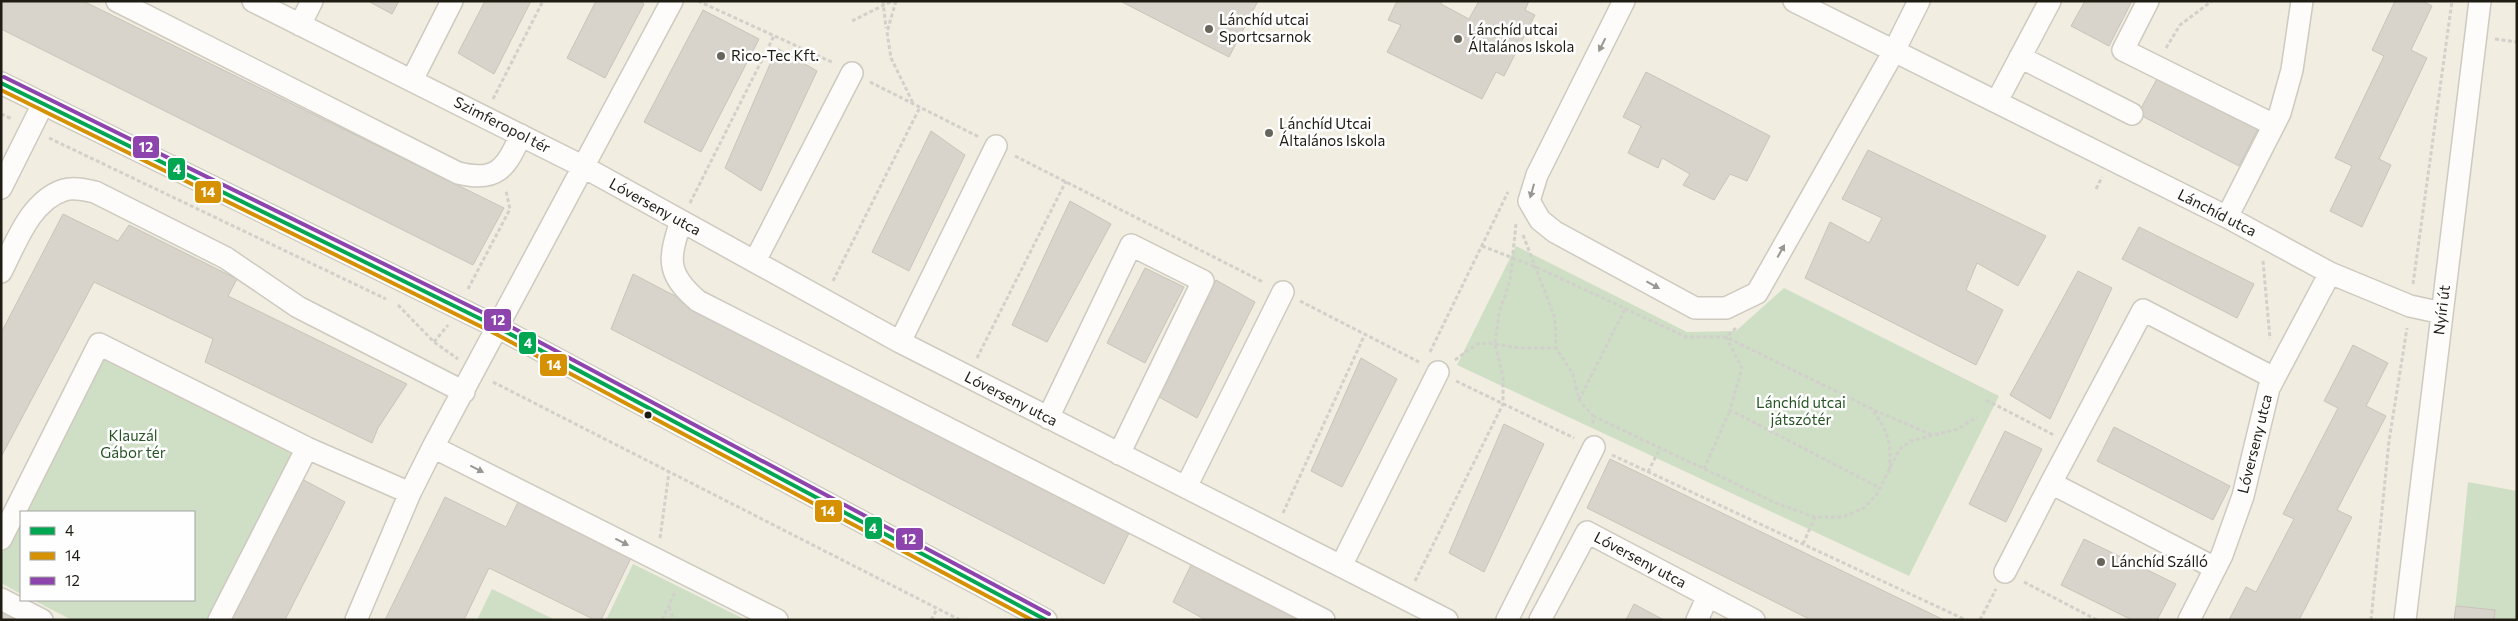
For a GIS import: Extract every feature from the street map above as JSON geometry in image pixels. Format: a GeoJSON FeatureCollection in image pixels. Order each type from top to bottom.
{"type":"FeatureCollection","features":[{"type":"Feature","properties":{"kind":"street"},"geometry":{"type":"LineString","coordinates":[[117,1],[458,172],[481,176],[502,168],[509,161],[522,135]]}},
{"type":"Feature","properties":{"kind":"street","name":"Szimferopol tér"},"geometry":{"type":"LineString","coordinates":[[253,1],[582,166]]}},
{"type":"Feature","properties":{"kind":"street"},"geometry":{"type":"LineString","coordinates":[[300,24],[312,1]]}},
{"type":"Feature","properties":{"kind":"street"},"geometry":{"type":"LineString","coordinates":[[412,80],[452,1]]}},
{"type":"Feature","properties":{"kind":"street"},"geometry":{"type":"LineString","coordinates":[[356,620],[410,493],[582,166],[672,1]]}},
{"type":"Feature","properties":{"kind":"street"},"geometry":{"type":"LineString","coordinates":[[1624,1],[1536,174],[1529,200],[1540,220],[1556,232],[1695,308],[1726,308],[1757,293],[1893,52],[1919,1]]}},
{"type":"Feature","properties":{"kind":"street","name":"Lánchíd utca"},"geometry":{"type":"LineString","coordinates":[[1794,1],[1893,52],[1997,101],[2110,160],[2228,217],[2330,273],[2410,306],[2442,313]]}},
{"type":"Feature","properties":{"kind":"street"},"geometry":{"type":"LineString","coordinates":[[1997,101],[2050,1]]}},
{"type":"Feature","properties":{"kind":"street"},"geometry":{"type":"LineString","coordinates":[[2148,1],[2123,50],[2274,125]]}},
{"type":"Feature","properties":{"kind":"street"},"geometry":{"type":"LineString","coordinates":[[2228,217],[2280,114],[2292,70],[2302,1]]}},
{"type":"Feature","properties":{"kind":"street","name":"Nyíri út"},"geometry":{"type":"LineString","coordinates":[[2405,620],[2480,1]]}},
{"type":"Feature","properties":{"kind":"street"},"geometry":{"type":"LineString","coordinates":[[2020,57],[2132,114]]}},
{"type":"Feature","properties":{"kind":"street"},"geometry":{"type":"LineString","coordinates":[[755,261],[852,72]]}},
{"type":"Feature","properties":{"kind":"street"},"geometry":{"type":"LineString","coordinates":[[1,83],[498,327],[1046,620]]}},
{"type":"Feature","properties":{"kind":"street"},"geometry":{"type":"LineString","coordinates":[[1,188],[43,104]]}},
{"type":"Feature","properties":{"kind":"street"},"geometry":{"type":"LineString","coordinates":[[900,342],[996,146]]}},
{"type":"Feature","properties":{"kind":"street","name":"Lóverseny utca"},"geometry":{"type":"LineString","coordinates":[[582,166],[900,342],[1447,620]]}},
{"type":"Feature","properties":{"kind":"street"},"geometry":{"type":"LineString","coordinates":[[1,272],[27,222],[51,196],[65,190],[78,189],[95,192],[226,258],[298,307],[464,392]]}},
{"type":"Feature","properties":{"kind":"street"},"geometry":{"type":"LineString","coordinates":[[681,222],[671,253],[672,266],[677,279],[698,301],[1324,620]]}},
{"type":"Feature","properties":{"kind":"street"},"geometry":{"type":"LineString","coordinates":[[1048,418],[1131,245],[1203,281],[1119,454]]}},
{"type":"Feature","properties":{"kind":"street","name":"Lóverseny utca"},"geometry":{"type":"LineString","coordinates":[[2189,620],[2215,568],[2243,496],[2269,388],[2330,273]]}},
{"type":"Feature","properties":{"kind":"street"},"geometry":{"type":"LineString","coordinates":[[1186,487],[1283,292]]}},
{"type":"Feature","properties":{"kind":"street"},"geometry":{"type":"LineString","coordinates":[[2005,572],[2143,310],[2274,378]]}},
{"type":"Feature","properties":{"kind":"street"},"geometry":{"type":"LineString","coordinates":[[1,539],[99,344],[307,448],[410,493]]}},
{"type":"Feature","properties":{"kind":"street"},"geometry":{"type":"LineString","coordinates":[[1341,566],[1438,372]]}},
{"type":"Feature","properties":{"kind":"street"},"geometry":{"type":"LineString","coordinates":[[1507,620],[1594,447]]}},
{"type":"Feature","properties":{"kind":"street"},"geometry":{"type":"LineString","coordinates":[[219,620],[307,448]]}},
{"type":"Feature","properties":{"kind":"street"},"geometry":{"type":"LineString","coordinates":[[433,448],[777,620]]}},
{"type":"Feature","properties":{"kind":"street"},"geometry":{"type":"LineString","coordinates":[[2051,483],[2215,568]]}},
{"type":"Feature","properties":{"kind":"street","name":"Lóverseny utca"},"geometry":{"type":"LineString","coordinates":[[1540,620],[1587,532],[1754,620]]}},
{"type":"Feature","properties":{"kind":"street"},"geometry":{"type":"LineString","coordinates":[[1697,620],[1708,596]]}},
{"type":"Feature","properties":{"kind":"street"},"geometry":{"type":"LineString","coordinates":[[1,599],[42,620]]}},
{"type":"Feature","properties":{"kind":"path"},"geometry":{"type":"LineString","coordinates":[[484,116],[543,1]]}},
{"type":"Feature","properties":{"kind":"path"},"geometry":{"type":"LineString","coordinates":[[698,1],[852,72],[1503,404],[1966,620]]}},
{"type":"Feature","properties":{"kind":"path"},"geometry":{"type":"LineString","coordinates":[[852,20],[883,3],[894,1],[887,32]]}},
{"type":"Feature","properties":{"kind":"path"},"geometry":{"type":"LineString","coordinates":[[2156,66],[2180,24],[2212,1]]}},
{"type":"Feature","properties":{"kind":"path"},"geometry":{"type":"LineString","coordinates":[[2450,19],[2452,1]]}},
{"type":"Feature","properties":{"kind":"path"},"geometry":{"type":"LineString","coordinates":[[883,3],[891,58],[913,104]]}},
{"type":"Feature","properties":{"kind":"path"},"geometry":{"type":"LineString","coordinates":[[681,222],[774,36]]}},
{"type":"Feature","properties":{"kind":"path"},"geometry":{"type":"LineString","coordinates":[[824,299],[920,107]]}},
{"type":"Feature","properties":{"kind":"path"},"geometry":{"type":"LineString","coordinates":[[2096,189],[2110,160]]}},
{"type":"Feature","properties":{"kind":"path"},"geometry":{"type":"LineString","coordinates":[[434,342],[450,323],[510,209],[502,168]]}},
{"type":"Feature","properties":{"kind":"path"},"geometry":{"type":"LineString","coordinates":[[968,377],[1066,182]]}},
{"type":"Feature","properties":{"kind":"path"},"geometry":{"type":"LineString","coordinates":[[1406,599],[1503,404],[1503,377],[1495,344],[1499,314],[1510,281],[1517,221],[1555,318],[1556,348],[1573,374],[1579,400],[1593,416],[1778,504],[1815,517],[1842,517],[1864,508],[1880,488],[1899,450],[1910,441],[1958,429],[1977,418]]}},
{"type":"Feature","properties":{"kind":"path"},"geometry":{"type":"LineString","coordinates":[[2260,235],[2270,340]]}},
{"type":"Feature","properties":{"kind":"path"},"geometry":{"type":"LineString","coordinates":[[1482,246],[1536,267],[1626,307],[1686,337],[1726,338],[1872,409],[1933,435]]}},
{"type":"Feature","properties":{"kind":"path"},"geometry":{"type":"LineString","coordinates":[[1579,400],[1626,307]]}},
{"type":"Feature","properties":{"kind":"path"},"geometry":{"type":"LineString","coordinates":[[1274,532],[1365,334]]}},
{"type":"Feature","properties":{"kind":"path"},"geometry":{"type":"LineString","coordinates":[[1704,469],[1730,410],[1742,368],[1726,338]]}},
{"type":"Feature","properties":{"kind":"path"},"geometry":{"type":"LineString","coordinates":[[1438,372],[1477,344],[1495,344],[1520,348],[1556,348]]}},
{"type":"Feature","properties":{"kind":"path"},"geometry":{"type":"LineString","coordinates":[[1986,400],[2072,445]]}},
{"type":"Feature","properties":{"kind":"path"},"geometry":{"type":"LineString","coordinates":[[1872,409],[1885,426],[1891,447],[1889,472]]}},
{"type":"Feature","properties":{"kind":"path"},"geometry":{"type":"LineString","coordinates":[[1730,410],[1880,488]]}},
{"type":"Feature","properties":{"kind":"path"},"geometry":{"type":"LineString","coordinates":[[1593,416],[1594,447]]}},
{"type":"Feature","properties":{"kind":"path"},"geometry":{"type":"LineString","coordinates":[[1648,472],[1660,448]]}},
{"type":"Feature","properties":{"kind":"path"},"geometry":{"type":"LineString","coordinates":[[656,560],[669,472]]}},
{"type":"Feature","properties":{"kind":"path"},"geometry":{"type":"LineString","coordinates":[[1803,544],[1815,517]]}},
{"type":"Feature","properties":{"kind":"path"},"geometry":{"type":"LineString","coordinates":[[1980,620],[2005,572],[2097,620]]}},
{"type":"Feature","properties":{"kind":"path"},"geometry":{"type":"LineString","coordinates":[[662,620],[684,574]]}},
{"type":"Feature","properties":{"kind":"path"},"geometry":{"type":"LineString","coordinates":[[669,606],[674,620]]}},
{"type":"Feature","properties":{"kind":"path"},"geometry":{"type":"LineString","coordinates":[[931,620],[938,609]]}},
{"type":"Feature","properties":{"kind":"green space","name":"Lánchíd utcai játszótér"},"geometry":{"type":"Polygon","coordinates":[[[1516,246],[1687,332],[1736,331],[1784,288],[1999,396],[1909,576],[1457,365],[1516,246]]]}},
{"type":"Feature","properties":{"kind":"green space","name":"Klauzál Gábor tér"},"geometry":{"type":"Polygon","coordinates":[[[103,354],[293,451],[208,620],[72,620],[35,601],[195,601],[195,511],[24,511],[103,354]]]}},
{"type":"Feature","properties":{"kind":"green space"},"geometry":{"type":"Polygon","coordinates":[[[2468,482],[2517,491],[2516,620],[2454,620],[2468,482]]]}},
{"type":"Feature","properties":{"kind":"green space"},"geometry":{"type":"Polygon","coordinates":[[[20,518],[20,593],[1,583],[1,555],[20,518]]]}},
{"type":"Feature","properties":{"kind":"green space"},"geometry":{"type":"Polygon","coordinates":[[[633,564],[746,620],[606,620],[633,564]]]}},
{"type":"Feature","properties":{"kind":"green space"},"geometry":{"type":"Polygon","coordinates":[[[492,589],[555,620],[477,620],[492,589]]]}},
{"type":"Feature","properties":{"kind":"building"},"geometry":{"type":"Polygon","coordinates":[[[1,1],[83,1],[504,208],[473,265],[1,29],[1,1]]]}},
{"type":"Feature","properties":{"kind":"building"},"geometry":{"type":"Polygon","coordinates":[[[368,1],[399,1],[392,14],[368,1]]]}},
{"type":"Feature","properties":{"kind":"building"},"geometry":{"type":"Polygon","coordinates":[[[485,1],[531,1],[494,74],[458,53],[485,1]]]}},
{"type":"Feature","properties":{"kind":"building"},"geometry":{"type":"Polygon","coordinates":[[[596,1],[639,1],[644,4],[605,78],[567,58],[596,1]]]}},
{"type":"Feature","properties":{"kind":"building","name":"Lánchíd utcai Sportcsarnok"},"geometry":{"type":"Polygon","coordinates":[[[1120,1],[1258,1],[1229,57],[1120,1]]]}},
{"type":"Feature","properties":{"kind":"building","name":"Lánchíd utcai Általános Iskola"},"geometry":{"type":"Polygon","coordinates":[[[1397,1],[1442,1],[1441,4],[1469,19],[1479,1],[1529,1],[1525,10],[1535,15],[1504,76],[1496,72],[1482,99],[1387,52],[1401,25],[1388,20],[1397,1]]]}},
{"type":"Feature","properties":{"kind":"building"},"geometry":{"type":"Polygon","coordinates":[[[2085,1],[2132,1],[2109,46],[2071,26],[2085,1]]]}},
{"type":"Feature","properties":{"kind":"building"},"geometry":{"type":"Polygon","coordinates":[[[2395,1],[2422,1],[2432,6],[2411,50],[2427,58],[2379,159],[2391,165],[2362,227],[2330,211],[2352,166],[2335,158],[2384,56],[2372,50],[2395,1]]]}},
{"type":"Feature","properties":{"kind":"building"},"geometry":{"type":"Polygon","coordinates":[[[703,10],[759,39],[701,152],[644,122],[703,10]]]}},
{"type":"Feature","properties":{"kind":"building"},"geometry":{"type":"Polygon","coordinates":[[[777,48],[817,71],[761,191],[725,168],[777,48]]]}},
{"type":"Feature","properties":{"kind":"building"},"geometry":{"type":"Polygon","coordinates":[[[1646,72],[1770,136],[1747,181],[1730,174],[1714,200],[1683,185],[1690,174],[1662,158],[1658,168],[1628,153],[1641,126],[1623,117],[1646,72]]]}},
{"type":"Feature","properties":{"kind":"building"},"geometry":{"type":"Polygon","coordinates":[[[2159,75],[2259,127],[2239,166],[2138,114],[2159,75]]]}},
{"type":"Feature","properties":{"kind":"building"},"geometry":{"type":"Polygon","coordinates":[[[931,131],[965,155],[909,271],[872,252],[931,131]]]}},
{"type":"Feature","properties":{"kind":"building"},"geometry":{"type":"Polygon","coordinates":[[[1868,150],[2046,236],[2018,286],[1977,263],[1966,290],[2003,310],[1976,365],[1805,278],[1830,222],[1869,243],[1882,218],[1842,199],[1868,150]]]}},
{"type":"Feature","properties":{"kind":"building"},"geometry":{"type":"Polygon","coordinates":[[[1070,201],[1111,224],[1047,342],[1012,325],[1070,201]]]}},
{"type":"Feature","properties":{"kind":"building"},"geometry":{"type":"Polygon","coordinates":[[[63,214],[118,241],[129,225],[237,279],[228,296],[407,384],[378,428],[372,443],[205,362],[213,339],[94,282],[1,457],[1,333],[63,214]]]}},
{"type":"Feature","properties":{"kind":"building"},"geometry":{"type":"Polygon","coordinates":[[[2139,227],[2254,284],[2237,318],[2122,259],[2139,227]]]}},
{"type":"Feature","properties":{"kind":"building"},"geometry":{"type":"Polygon","coordinates":[[[1145,268],[1184,287],[1145,363],[1107,343],[1145,268]]]}},
{"type":"Feature","properties":{"kind":"building"},"geometry":{"type":"Polygon","coordinates":[[[2078,271],[2112,288],[2050,419],[2010,395],[2078,271]]]}},
{"type":"Feature","properties":{"kind":"building"},"geometry":{"type":"Polygon","coordinates":[[[633,274],[1129,533],[1104,584],[611,329],[633,274]]]}},
{"type":"Feature","properties":{"kind":"building"},"geometry":{"type":"Polygon","coordinates":[[[1216,280],[1255,302],[1197,418],[1159,397],[1216,280]]]}},
{"type":"Feature","properties":{"kind":"building"},"geometry":{"type":"Polygon","coordinates":[[[2353,345],[2388,363],[2366,406],[2386,416],[2337,510],[2352,517],[2299,620],[2229,620],[2246,587],[2256,592],[2294,519],[2283,514],[2338,408],[2324,401],[2353,345]]]}},
{"type":"Feature","properties":{"kind":"building"},"geometry":{"type":"Polygon","coordinates":[[[1361,358],[1397,379],[1342,487],[1311,471],[1361,358]]]}},
{"type":"Feature","properties":{"kind":"building"},"geometry":{"type":"Polygon","coordinates":[[[1504,424],[1544,444],[1484,572],[1449,553],[1504,424]]]}},
{"type":"Feature","properties":{"kind":"building"},"geometry":{"type":"Polygon","coordinates":[[[2114,427],[2230,486],[2213,520],[2097,461],[2114,427]]]}},
{"type":"Feature","properties":{"kind":"building"},"geometry":{"type":"Polygon","coordinates":[[[2005,431],[2042,449],[2006,522],[1969,504],[2005,431]]]}},
{"type":"Feature","properties":{"kind":"building"},"geometry":{"type":"Polygon","coordinates":[[[1610,459],[1944,620],[1811,620],[1587,508],[1610,459]]]}},
{"type":"Feature","properties":{"kind":"building"},"geometry":{"type":"Polygon","coordinates":[[[300,478],[345,502],[285,620],[226,620],[300,478]]]}},
{"type":"Feature","properties":{"kind":"building"},"geometry":{"type":"Polygon","coordinates":[[[445,497],[506,527],[519,500],[632,556],[601,620],[595,620],[489,568],[464,620],[385,620],[445,497]]]}},
{"type":"Feature","properties":{"kind":"building","name":"Lánchíd Szálló"},"geometry":{"type":"Polygon","coordinates":[[[2084,539],[2176,584],[2157,620],[2132,620],[2061,585],[2084,539]]]}},
{"type":"Feature","properties":{"kind":"building"},"geometry":{"type":"Polygon","coordinates":[[[1193,561],[1308,620],[1206,620],[1173,602],[1193,561]]]}},
{"type":"Feature","properties":{"kind":"building"},"geometry":{"type":"Polygon","coordinates":[[[1634,604],[1664,620],[1626,620],[1634,604]]]}},
{"type":"Feature","properties":{"kind":"building"},"geometry":{"type":"Polygon","coordinates":[[[1,605],[30,620],[1,620],[1,605]]]}},
{"type":"Feature","properties":{"kind":"building"},"geometry":{"type":"Polygon","coordinates":[[[2456,606],[2495,610],[2494,620],[2454,620],[2456,606]]]}},
{"type":"Feature","properties":{"kind":"transit line","name":"12"},"geometry":{"type":"LineString","coordinates":[[4,77],[500,321],[1049,614]]}},
{"type":"Feature","properties":{"kind":"transit line","name":"4"},"geometry":{"type":"LineString","coordinates":[[1,83],[497,327],[1046,620]]}},
{"type":"Feature","properties":{"kind":"transit line","name":"14"},"geometry":{"type":"LineString","coordinates":[[1,90],[494,333],[1032,620]]}},
{"type":"Feature","properties":{"kind":"place","name":"Lánchíd utcai Sportcsarnok"},"geometry":{"type":"Point","coordinates":[1209,29]}},
{"type":"Feature","properties":{"kind":"place","name":"Lánchíd utcai Általános Iskola"},"geometry":{"type":"Point","coordinates":[1458,39]}},
{"type":"Feature","properties":{"kind":"place","name":"Rico-Tec Kft."},"geometry":{"type":"Point","coordinates":[721,56]}},
{"type":"Feature","properties":{"kind":"place","name":"Lánchíd Utcai Általános Iskola"},"geometry":{"type":"Point","coordinates":[1269,133]}},
{"type":"Feature","properties":{"kind":"place","name":"Lánchíd Szálló"},"geometry":{"type":"Point","coordinates":[2101,562]}}]}
